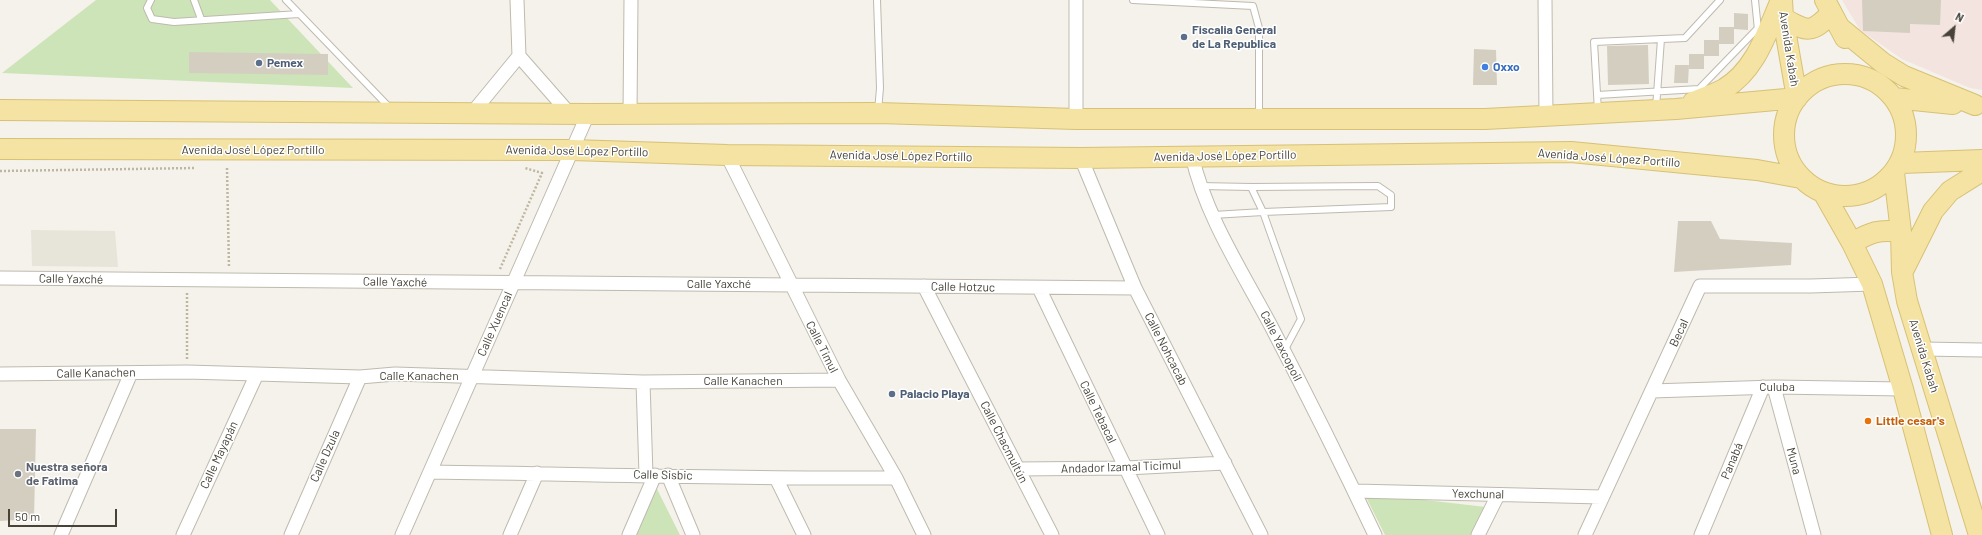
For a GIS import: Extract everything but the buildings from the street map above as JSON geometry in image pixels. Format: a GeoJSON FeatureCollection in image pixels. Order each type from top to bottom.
{"type":"FeatureCollection","features":[{"type":"Feature","properties":{"kind":"main road"},"geometry":{"type":"LineString","coordinates":[[1676,109],[1701,94],[1724,89],[1738,78],[1760,49],[1782,6],[1795,25],[1811,29],[1819,26],[1832,13]]}},
{"type":"Feature","properties":{"kind":"main road","name":"Avenida Kabah"},"geometry":{"type":"LineString","coordinates":[[1782,6],[1797,98]]}},
{"type":"Feature","properties":{"kind":"main road"},"geometry":{"type":"LineString","coordinates":[[1832,13],[1850,46],[1887,91],[1904,118],[1907,141],[1898,168],[1874,190],[1849,197],[1823,192],[1801,178],[1791,162],[1785,145],[1785,126],[1788,112],[1797,98],[1814,83],[1836,75],[1859,76],[1887,91],[1978,106]]}},
{"type":"Feature","properties":{"kind":"main road"},"geometry":{"type":"LineString","coordinates":[[1832,13],[1883,64],[1904,76],[1978,106]]}},
{"type":"Feature","properties":{"kind":"main road"},"geometry":{"type":"LineString","coordinates":[[0,110],[630,114],[878,113],[1076,119],[1485,120],[1546,116],[1597,104],[1657,101],[1676,109],[1797,98]]}},
{"type":"Feature","properties":{"kind":"main road","name":"Avenida José López Portillo"},"geometry":{"type":"LineString","coordinates":[[0,149],[572,150],[726,155],[1081,158],[1571,152],[1757,170],[1801,178]]}},
{"type":"Feature","properties":{"kind":"main road"},"geometry":{"type":"LineString","coordinates":[[1898,168],[1982,160]]}},
{"type":"Feature","properties":{"kind":"main road","name":"Avenida Kabah"},"geometry":{"type":"LineString","coordinates":[[1898,168],[1902,272],[1907,301],[1979,535]]}},
{"type":"Feature","properties":{"kind":"main road"},"geometry":{"type":"LineString","coordinates":[[1902,272],[1934,211],[1950,191],[1982,171]]}},
{"type":"Feature","properties":{"kind":"main road"},"geometry":{"type":"LineString","coordinates":[[1823,192],[1852,243],[1872,284],[1903,389],[1942,535]]}},
{"type":"Feature","properties":{"kind":"main road"},"geometry":{"type":"LineString","coordinates":[[1852,243],[1868,234],[1885,230],[1901,232]]}},
{"type":"Feature","properties":{"kind":"street"},"geometry":{"type":"LineString","coordinates":[[473,112],[519,56],[517,0]]}},
{"type":"Feature","properties":{"kind":"street"},"geometry":{"type":"LineString","coordinates":[[630,114],[631,0]]}},
{"type":"Feature","properties":{"kind":"street"},"geometry":{"type":"LineString","coordinates":[[1076,0],[1076,119]]}},
{"type":"Feature","properties":{"kind":"street"},"geometry":{"type":"LineString","coordinates":[[1545,0],[1546,116]]}},
{"type":"Feature","properties":{"kind":"street"},"geometry":{"type":"LineString","coordinates":[[519,56],[578,113]]}},
{"type":"Feature","properties":{"kind":"street","name":"Calle Xuencal"},"geometry":{"type":"LineString","coordinates":[[402,535],[572,150],[578,113]]}},
{"type":"Feature","properties":{"kind":"street","name":"Calle Timul"},"geometry":{"type":"LineString","coordinates":[[726,155],[839,380],[896,478],[924,535]]}},
{"type":"Feature","properties":{"kind":"street","name":"Calle Yaxcopoil"},"geometry":{"type":"LineString","coordinates":[[1192,156],[1200,186],[1212,215],[1284,351],[1355,491],[1375,535]]}},
{"type":"Feature","properties":{"kind":"street","name":"Calle Nohcacab"},"geometry":{"type":"LineString","coordinates":[[1081,158],[1135,288],[1225,463],[1260,535]]}},
{"type":"Feature","properties":{"kind":"street","name":"Calle Yaxché"},"geometry":{"type":"LineString","coordinates":[[0,278],[513,284],[790,284]]}},
{"type":"Feature","properties":{"kind":"street","name":"Calle Hotzuc"},"geometry":{"type":"LineString","coordinates":[[790,284],[1135,288]]}},
{"type":"Feature","properties":{"kind":"street","name":"Becal"},"geometry":{"type":"LineString","coordinates":[[1585,535],[1700,286],[1811,286],[1872,284]]}},
{"type":"Feature","properties":{"kind":"street","name":"Calle Chacmultún"},"geometry":{"type":"LineString","coordinates":[[924,286],[1052,535]]}},
{"type":"Feature","properties":{"kind":"street","name":"Calle Tebacal"},"geometry":{"type":"LineString","coordinates":[[1039,288],[1158,535]]}},
{"type":"Feature","properties":{"kind":"street"},"geometry":{"type":"LineString","coordinates":[[1922,349],[1982,350]]}},
{"type":"Feature","properties":{"kind":"street","name":"Calle Kanachen"},"geometry":{"type":"LineString","coordinates":[[0,374],[187,372],[256,376],[360,377],[395,374],[643,382],[839,380]]}},
{"type":"Feature","properties":{"kind":"street"},"geometry":{"type":"LineString","coordinates":[[61,535],[131,373]]}},
{"type":"Feature","properties":{"kind":"street","name":"Calle Mayapán"},"geometry":{"type":"LineString","coordinates":[[183,535],[256,376]]}},
{"type":"Feature","properties":{"kind":"street","name":"Calle Dzula"},"geometry":{"type":"LineString","coordinates":[[291,535],[360,377]]}},
{"type":"Feature","properties":{"kind":"street"},"geometry":{"type":"LineString","coordinates":[[629,535],[650,475],[643,382]]}},
{"type":"Feature","properties":{"kind":"street","name":"Culuba"},"geometry":{"type":"LineString","coordinates":[[1652,391],[1768,387],[1903,389]]}},
{"type":"Feature","properties":{"kind":"street","name":"Panabá"},"geometry":{"type":"LineString","coordinates":[[1702,535],[1768,387]]}},
{"type":"Feature","properties":{"kind":"street","name":"Muna"},"geometry":{"type":"LineString","coordinates":[[1768,387],[1814,535]]}},
{"type":"Feature","properties":{"kind":"street","name":"Andador Izamal Ticimul"},"geometry":{"type":"LineString","coordinates":[[1018,469],[1126,468],[1225,463]]}},
{"type":"Feature","properties":{"kind":"street","name":"Calle Sisbic"},"geometry":{"type":"LineString","coordinates":[[430,472],[776,478],[896,478]]}},
{"type":"Feature","properties":{"kind":"street"},"geometry":{"type":"LineString","coordinates":[[510,535],[537,473]]}},
{"type":"Feature","properties":{"kind":"street"},"geometry":{"type":"LineString","coordinates":[[668,475],[693,535]]}},
{"type":"Feature","properties":{"kind":"street"},"geometry":{"type":"LineString","coordinates":[[776,478],[804,535]]}},
{"type":"Feature","properties":{"kind":"street","name":"Yexchunal"},"geometry":{"type":"LineString","coordinates":[[1355,491],[1602,497]]}},
{"type":"Feature","properties":{"kind":"street"},"geometry":{"type":"LineString","coordinates":[[1478,535],[1498,495]]}},
{"type":"Feature","properties":{"kind":"lane"},"geometry":{"type":"LineString","coordinates":[[151,0],[147,8],[152,19],[174,22],[201,19],[299,14]]}},
{"type":"Feature","properties":{"kind":"lane"},"geometry":{"type":"LineString","coordinates":[[194,0],[201,19]]}},
{"type":"Feature","properties":{"kind":"lane"},"geometry":{"type":"LineString","coordinates":[[286,0],[394,112]]}},
{"type":"Feature","properties":{"kind":"lane"},"geometry":{"type":"LineString","coordinates":[[877,0],[880,88],[878,113]]}},
{"type":"Feature","properties":{"kind":"lane"},"geometry":{"type":"LineString","coordinates":[[1133,0],[1253,6],[1259,28],[1259,119]]}},
{"type":"Feature","properties":{"kind":"lane"},"geometry":{"type":"LineString","coordinates":[[1597,104],[1594,42],[1685,38],[1720,0]]}},
{"type":"Feature","properties":{"kind":"lane"},"geometry":{"type":"LineString","coordinates":[[1755,0],[1760,49]]}},
{"type":"Feature","properties":{"kind":"lane"},"geometry":{"type":"LineString","coordinates":[[1661,39],[1657,101],[1701,94],[1758,28]]}},
{"type":"Feature","properties":{"kind":"lane"},"geometry":{"type":"LineString","coordinates":[[1200,186],[1378,186],[1391,195],[1391,207],[1212,215]]}},
{"type":"Feature","properties":{"kind":"lane"},"geometry":{"type":"LineString","coordinates":[[1251,187],[1263,212],[1301,320],[1284,351]]}},
{"type":"Feature","properties":{"kind":"path"},"geometry":{"type":"LineString","coordinates":[[499,270],[542,174],[521,167]]}},
{"type":"Feature","properties":{"kind":"path"},"geometry":{"type":"LineString","coordinates":[[0,170],[204,168]]}},
{"type":"Feature","properties":{"kind":"path"},"geometry":{"type":"LineString","coordinates":[[220,168],[228,168],[229,270],[222,270]]}},
{"type":"Feature","properties":{"kind":"path"},"geometry":{"type":"LineString","coordinates":[[187,280],[187,372]]}},
{"type":"Feature","properties":{"kind":"shaded area"},"geometry":{"type":"Polygon","coordinates":[[[1842,0],[1982,0],[1982,90],[1970,88],[1902,59],[1860,30],[1842,0]]]}},
{"type":"Feature","properties":{"kind":"shaded area"},"geometry":{"type":"Polygon","coordinates":[[[31,230],[115,231],[118,267],[32,266],[31,230]]]}},
{"type":"Feature","properties":{"kind":"green space"},"geometry":{"type":"Polygon","coordinates":[[[96,0],[270,0],[353,88],[2,73],[96,0]]]}},
{"type":"Feature","properties":{"kind":"green space"},"geometry":{"type":"Polygon","coordinates":[[[655,485],[680,535],[634,535],[655,485]]]}},
{"type":"Feature","properties":{"kind":"green space"},"geometry":{"type":"Polygon","coordinates":[[[1364,493],[1486,507],[1472,535],[1385,535],[1364,493]]]}},
{"type":"Feature","properties":{"kind":"place","name":"Fiscalia General de La Republica"},"geometry":{"type":"Point","coordinates":[1184,37]}},
{"type":"Feature","properties":{"kind":"place","name":"Pemex"},"geometry":{"type":"Point","coordinates":[259,63]}},
{"type":"Feature","properties":{"kind":"place","name":"Oxxo"},"geometry":{"type":"Point","coordinates":[1485,67]}},
{"type":"Feature","properties":{"kind":"place","name":"Palacio Playa"},"geometry":{"type":"Point","coordinates":[892,394]}},
{"type":"Feature","properties":{"kind":"place","name":"Little cesar's"},"geometry":{"type":"Point","coordinates":[1868,421]}},
{"type":"Feature","properties":{"kind":"place","name":"Nuestra señora de Fatima"},"geometry":{"type":"Point","coordinates":[18,474]}}]}
